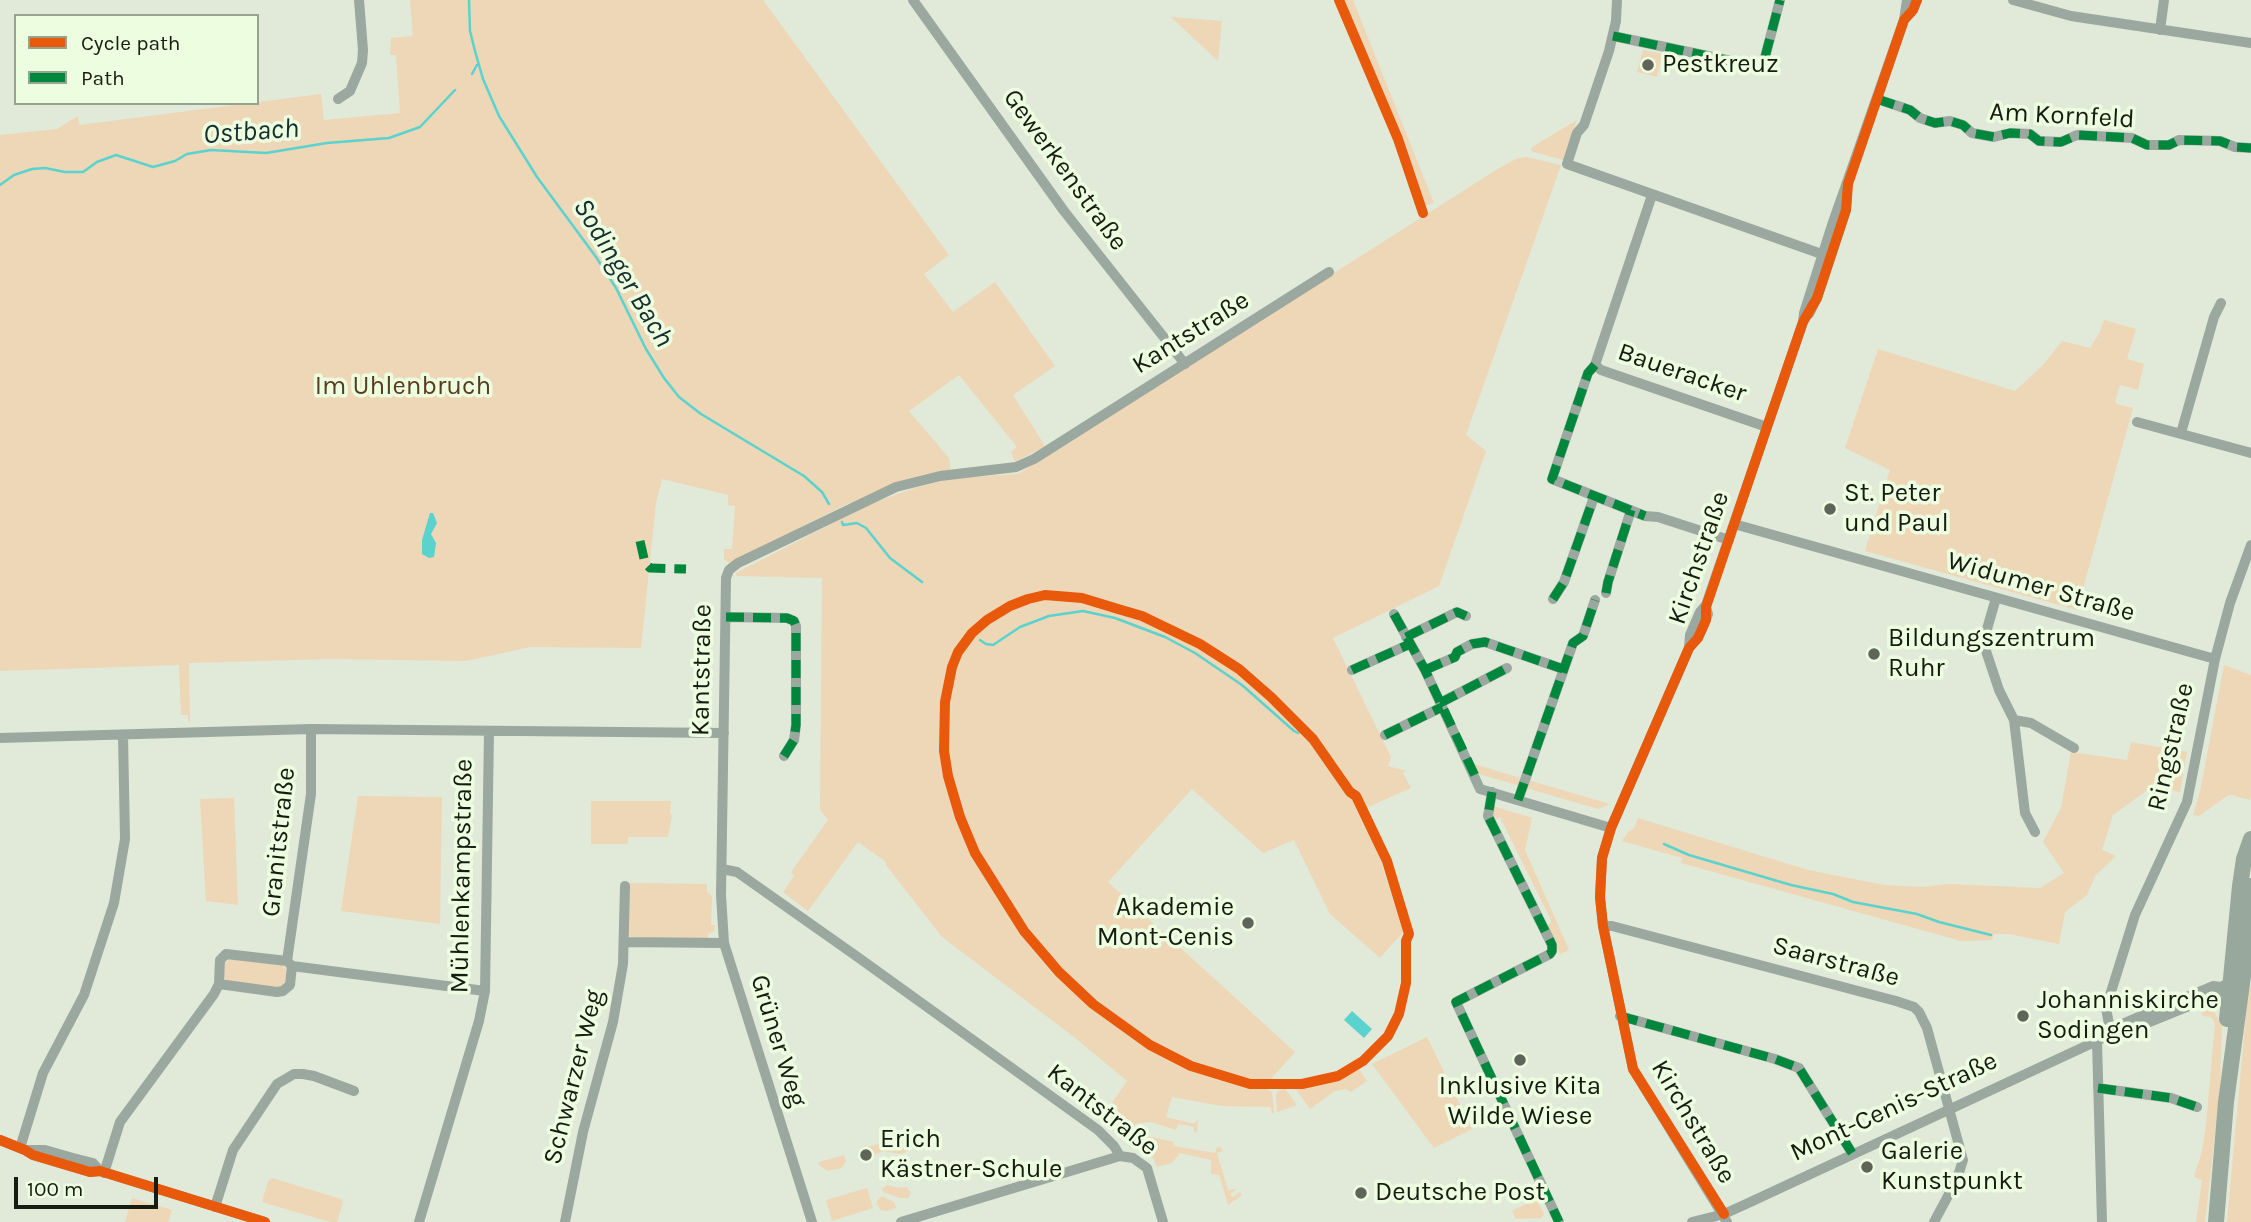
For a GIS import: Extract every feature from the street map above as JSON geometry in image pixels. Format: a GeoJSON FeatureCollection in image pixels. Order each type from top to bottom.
{"type":"FeatureCollection","features":[{"type":"Feature","properties":{"kind":"main road"},"geometry":{"type":"LineString","coordinates":[[2216,1222],[2236,979],[2240,886],[2244,859],[2251,839]]}},
{"type":"Feature","properties":{"kind":"main road"},"geometry":{"type":"LineString","coordinates":[[2236,979],[2251,886]]}},
{"type":"Feature","properties":{"kind":"street"},"geometry":{"type":"LineString","coordinates":[[338,99],[350,91],[362,63],[359,0]]}},
{"type":"Feature","properties":{"kind":"street","name":"Gewerkenstraße"},"geometry":{"type":"LineString","coordinates":[[913,0],[1064,211],[1185,364]]}},
{"type":"Feature","properties":{"kind":"street"},"geometry":{"type":"LineString","coordinates":[[1617,0],[1613,36],[1584,125],[1577,133],[1567,164],[1826,256]]}},
{"type":"Feature","properties":{"kind":"street"},"geometry":{"type":"LineString","coordinates":[[1613,36],[1759,67],[1764,61],[1780,0]]}},
{"type":"Feature","properties":{"kind":"street","name":"Kirchstraße"},"geometry":{"type":"LineString","coordinates":[[1726,1218],[1633,1069],[1620,1016],[1604,926],[1600,897],[1601,867],[1611,828],[1689,648],[1690,635],[1700,612],[1706,607],[1804,313],[1826,256],[1904,20],[1907,0]]}},
{"type":"Feature","properties":{"kind":"street","name":"Kirchstraße"},"geometry":{"type":"LineString","coordinates":[[1904,20],[1913,10],[1916,0]]}},
{"type":"Feature","properties":{"kind":"street"},"geometry":{"type":"LineString","coordinates":[[2013,0],[2071,16],[2251,43]]}},
{"type":"Feature","properties":{"kind":"street"},"geometry":{"type":"LineString","coordinates":[[2160,30],[2164,0]]}},
{"type":"Feature","properties":{"kind":"street","name":"Am Kornfeld"},"geometry":{"type":"LineString","coordinates":[[1877,99],[1910,110],[1920,118],[1935,123],[1950,121],[1963,125],[1972,133],[1994,137],[2010,133],[2030,134],[2039,141],[2061,142],[2077,135],[2132,138],[2147,145],[2169,145],[2179,140],[2220,142],[2251,148]]}},
{"type":"Feature","properties":{"kind":"street","name":"Baueracker"},"geometry":{"type":"LineString","coordinates":[[1653,195],[1595,365],[1601,370],[1767,427]]}},
{"type":"Feature","properties":{"kind":"street","name":"Kantstraße"},"geometry":{"type":"LineString","coordinates":[[1163,1222],[1147,1168],[1138,1160],[1120,1156],[1098,1130],[737,872],[722,869],[727,574],[738,563],[897,487],[940,476],[1016,467],[1034,459],[1329,272]]}},
{"type":"Feature","properties":{"kind":"street"},"geometry":{"type":"LineString","coordinates":[[2181,433],[2214,317],[2221,303]]}},
{"type":"Feature","properties":{"kind":"street"},"geometry":{"type":"LineString","coordinates":[[1595,365],[1588,373],[1552,479],[1645,516],[1658,517],[1729,540]]}},
{"type":"Feature","properties":{"kind":"street"},"geometry":{"type":"LineString","coordinates":[[2137,422],[2251,453]]}},
{"type":"Feature","properties":{"kind":"street"},"geometry":{"type":"LineString","coordinates":[[1553,599],[1564,582],[1594,497]]}},
{"type":"Feature","properties":{"kind":"street"},"geometry":{"type":"LineString","coordinates":[[1606,593],[1631,510]]}},
{"type":"Feature","properties":{"kind":"street","name":"Widumer Straße"},"geometry":{"type":"LineString","coordinates":[[1734,524],[2215,659]]}},
{"type":"Feature","properties":{"kind":"street","name":"Ringstraße"},"geometry":{"type":"LineString","coordinates":[[2113,1033],[2106,1008],[2135,915],[2187,802],[2215,659],[2230,603],[2251,545]]}},
{"type":"Feature","properties":{"kind":"street"},"geometry":{"type":"LineString","coordinates":[[1996,598],[1985,636],[1986,651],[1999,690],[2014,720],[2025,813],[2035,832]]}},
{"type":"Feature","properties":{"kind":"street"},"geometry":{"type":"LineString","coordinates":[[1518,800],[1573,643],[1583,636],[1595,600]]}},
{"type":"Feature","properties":{"kind":"street"},"geometry":{"type":"LineString","coordinates":[[1352,670],[1457,612],[1466,616]]}},
{"type":"Feature","properties":{"kind":"street"},"geometry":{"type":"LineString","coordinates":[[1394,614],[1425,670],[1480,789],[1611,828]]}},
{"type":"Feature","properties":{"kind":"street"},"geometry":{"type":"LineString","coordinates":[[726,617],[787,618],[794,621],[796,725],[794,740],[784,756]]}},
{"type":"Feature","properties":{"kind":"street"},"geometry":{"type":"LineString","coordinates":[[1425,670],[1455,657],[1457,652],[1472,644],[1485,642],[1563,669]]}},
{"type":"Feature","properties":{"kind":"street"},"geometry":{"type":"LineString","coordinates":[[1385,735],[1507,668]]}},
{"type":"Feature","properties":{"kind":"street"},"geometry":{"type":"LineString","coordinates":[[2014,720],[2031,723],[2074,748]]}},
{"type":"Feature","properties":{"kind":"street"},"geometry":{"type":"LineString","coordinates":[[0,738],[311,729],[724,733]]}},
{"type":"Feature","properties":{"kind":"street","name":"Granitstraße"},"geometry":{"type":"LineString","coordinates":[[219,984],[283,991],[289,985],[311,794],[311,729]]}},
{"type":"Feature","properties":{"kind":"street","name":"Mühlenkampstraße"},"geometry":{"type":"LineString","coordinates":[[419,1222],[479,1021],[485,991],[489,731]]}},
{"type":"Feature","properties":{"kind":"street"},"geometry":{"type":"LineString","coordinates":[[22,1149],[43,1073],[84,995],[114,903],[125,839],[123,735]]}},
{"type":"Feature","properties":{"kind":"street"},"geometry":{"type":"LineString","coordinates":[[1492,792],[1488,816],[1552,945],[1552,951],[1456,1002],[1559,1222]]}},
{"type":"Feature","properties":{"kind":"street","name":"Grüner Weg"},"geometry":{"type":"LineString","coordinates":[[722,869],[720,904],[724,943],[812,1222]]}},
{"type":"Feature","properties":{"kind":"street","name":"Schwarzer Weg"},"geometry":{"type":"LineString","coordinates":[[565,1222],[583,1132],[613,1022],[623,964],[625,886]]}},
{"type":"Feature","properties":{"kind":"street","name":"Saarstraße"},"geometry":{"type":"LineString","coordinates":[[1604,926],[1762,965],[1914,1007],[1927,1028],[1963,1160],[1957,1180],[1934,1222]]}},
{"type":"Feature","properties":{"kind":"street"},"geometry":{"type":"LineString","coordinates":[[624,942],[724,943]]}},
{"type":"Feature","properties":{"kind":"street"},"geometry":{"type":"LineString","coordinates":[[102,1172],[120,1122],[214,994],[219,984],[220,960],[226,954],[485,991]]}},
{"type":"Feature","properties":{"kind":"street","name":"Mont-Cenis-Straße"},"geometry":{"type":"LineString","coordinates":[[1692,1222],[1726,1218],[1852,1153],[2097,1042],[2122,1024],[2236,979]]}},
{"type":"Feature","properties":{"kind":"street"},"geometry":{"type":"LineString","coordinates":[[1620,1016],[1799,1068],[1852,1153]]}},
{"type":"Feature","properties":{"kind":"street"},"geometry":{"type":"LineString","coordinates":[[2097,1042],[2102,1222]]}},
{"type":"Feature","properties":{"kind":"street"},"geometry":{"type":"LineString","coordinates":[[215,1207],[233,1150],[277,1084],[286,1077],[303,1074],[354,1091]]}},
{"type":"Feature","properties":{"kind":"street"},"geometry":{"type":"LineString","coordinates":[[2098,1088],[2171,1098],[2197,1107]]}},
{"type":"Feature","properties":{"kind":"street"},"geometry":{"type":"LineString","coordinates":[[0,1140],[33,1155],[90,1172],[102,1172],[265,1222]]}},
{"type":"Feature","properties":{"kind":"street"},"geometry":{"type":"LineString","coordinates":[[901,1222],[1120,1156]]}},
{"type":"Feature","properties":{"kind":"green space","name":"Im Uhlenbruch"},"geometry":{"type":"Polygon","coordinates":[[[410,0],[763,0],[949,255],[924,274],[953,312],[995,282],[1055,366],[1013,395],[1045,446],[1015,462],[1011,452],[1017,447],[959,375],[909,411],[949,458],[951,472],[853,505],[849,503],[729,563],[724,559],[724,549],[732,549],[735,506],[728,505],[728,495],[662,479],[656,503],[641,648],[530,647],[466,661],[330,659],[189,663],[190,722],[188,715],[181,715],[179,665],[0,671],[0,135],[57,129],[78,116],[79,125],[235,105],[259,105],[259,102],[321,94],[324,120],[400,113],[396,55],[390,55],[391,38],[413,36],[410,0]]]}},
{"type":"Feature","properties":{"kind":"green space"},"geometry":{"type":"Polygon","coordinates":[[[1337,0],[1353,0],[1434,203],[1420,207],[1337,0]]]}},
{"type":"Feature","properties":{"kind":"green space"},"geometry":{"type":"Polygon","coordinates":[[[1171,17],[1222,21],[1218,61],[1171,17]]]}},
{"type":"Feature","properties":{"kind":"green space"},"geometry":{"type":"Polygon","coordinates":[[[1643,50],[1662,54],[1657,77],[1637,72],[1643,50]]]}},
{"type":"Feature","properties":{"kind":"green space"},"geometry":{"type":"Polygon","coordinates":[[[1577,120],[1563,160],[1531,151],[1532,147],[1577,120]]]}},
{"type":"Feature","properties":{"kind":"green space"},"geometry":{"type":"Polygon","coordinates":[[[1526,157],[1561,165],[1466,435],[1486,451],[1439,586],[1333,638],[1391,757],[1388,766],[1406,771],[1403,773],[1411,788],[1359,811],[1379,856],[1403,932],[1380,958],[1330,914],[1294,840],[1263,853],[1192,789],[1108,882],[1295,1052],[1262,1089],[1272,1092],[1272,1114],[1271,1107],[1222,1106],[1172,1097],[1166,1117],[1195,1124],[1198,1118],[1197,1132],[1194,1133],[1194,1127],[1178,1124],[1176,1130],[1151,1122],[1138,1123],[1119,1134],[1100,1120],[1127,1081],[1074,1037],[942,937],[886,862],[858,842],[808,911],[783,892],[794,876],[791,872],[828,820],[820,810],[822,578],[736,576],[736,573],[870,504],[940,479],[1018,474],[1496,170],[1516,159],[1526,157]]]}},
{"type":"Feature","properties":{"kind":"green space"},"geometry":{"type":"Polygon","coordinates":[[[2104,320],[2136,329],[2127,359],[2144,364],[2138,390],[2120,385],[2115,401],[2133,408],[2077,610],[1865,551],[1890,470],[1845,448],[1878,349],[2015,391],[2043,365],[2062,341],[2090,348],[2104,320]]]}},
{"type":"Feature","properties":{"kind":"green space"},"geometry":{"type":"Polygon","coordinates":[[[2224,665],[2251,675],[2251,796],[2250,800],[2227,796],[2199,816],[2193,815],[2200,792],[2224,665]]]}},
{"type":"Feature","properties":{"kind":"green space"},"geometry":{"type":"Polygon","coordinates":[[[2131,742],[2187,752],[2180,792],[2153,786],[2113,815],[2102,850],[2116,856],[2095,876],[2087,895],[2065,912],[2059,944],[2009,934],[1994,934],[1992,940],[1961,941],[1681,863],[1682,858],[1622,841],[1634,828],[1638,818],[1808,870],[1884,885],[1923,887],[1949,884],[2040,888],[2064,873],[2043,842],[2061,808],[2071,752],[2127,760],[2131,742]]]}},
{"type":"Feature","properties":{"kind":"green space"},"geometry":{"type":"Polygon","coordinates":[[[1474,764],[1520,778],[1518,784],[1479,774],[1474,764]]]}},
{"type":"Feature","properties":{"kind":"green space"},"geometry":{"type":"Polygon","coordinates":[[[1528,780],[1610,804],[1598,809],[1526,788],[1528,780]]]}},
{"type":"Feature","properties":{"kind":"green space"},"geometry":{"type":"Polygon","coordinates":[[[358,796],[442,797],[440,924],[341,911],[358,796]]]}},
{"type":"Feature","properties":{"kind":"green space"},"geometry":{"type":"Polygon","coordinates":[[[234,798],[238,905],[206,901],[200,799],[234,798]]]}},
{"type":"Feature","properties":{"kind":"green space"},"geometry":{"type":"Polygon","coordinates":[[[591,801],[671,801],[672,816],[668,837],[628,837],[628,844],[591,844],[591,801]]]}},
{"type":"Feature","properties":{"kind":"green space"},"geometry":{"type":"Polygon","coordinates":[[[1493,806],[1532,818],[1525,850],[1569,950],[1560,954],[1546,926],[1551,920],[1500,817],[1494,820],[1493,806]]]}},
{"type":"Feature","properties":{"kind":"green space"},"geometry":{"type":"Polygon","coordinates":[[[629,883],[707,884],[707,892],[712,896],[711,925],[715,925],[714,931],[708,934],[708,940],[631,937],[628,934],[629,883]]]}},
{"type":"Feature","properties":{"kind":"green space"},"geometry":{"type":"Polygon","coordinates":[[[229,959],[282,965],[287,970],[287,981],[282,987],[268,987],[228,981],[224,977],[225,963],[229,959]]]}},
{"type":"Feature","properties":{"kind":"green space"},"geometry":{"type":"Polygon","coordinates":[[[2251,985],[2251,1222],[2227,1222],[2248,992],[2251,985]]]}},
{"type":"Feature","properties":{"kind":"green space"},"geometry":{"type":"Polygon","coordinates":[[[2206,1008],[2214,1011],[2222,1024],[2220,1090],[2205,1222],[2196,1222],[2202,1180],[2194,1177],[2206,1125],[2215,1023],[2211,1017],[2203,1016],[2200,1010],[2206,1008]]]}},
{"type":"Feature","properties":{"kind":"green space"},"geometry":{"type":"Polygon","coordinates":[[[1427,1037],[1472,1129],[1434,1148],[1372,1064],[1427,1037]]]}},
{"type":"Feature","properties":{"kind":"green space"},"geometry":{"type":"Polygon","coordinates":[[[1358,1068],[1367,1081],[1351,1092],[1345,1089],[1335,1091],[1310,1109],[1295,1088],[1324,1084],[1358,1068]]]}},
{"type":"Feature","properties":{"kind":"green space"},"geometry":{"type":"Polygon","coordinates":[[[1285,1089],[1297,1105],[1277,1112],[1276,1094],[1285,1089]]]}},
{"type":"Feature","properties":{"kind":"green space"},"geometry":{"type":"Polygon","coordinates":[[[911,1134],[914,1137],[914,1147],[904,1153],[883,1151],[869,1157],[860,1153],[861,1149],[911,1134]]]}},
{"type":"Feature","properties":{"kind":"green space"},"geometry":{"type":"Polygon","coordinates":[[[1143,1135],[1174,1142],[1174,1146],[1215,1153],[1217,1147],[1221,1147],[1223,1151],[1217,1153],[1228,1190],[1237,1189],[1230,1194],[1233,1197],[1240,1192],[1242,1195],[1228,1205],[1219,1175],[1211,1174],[1211,1160],[1180,1153],[1172,1163],[1157,1167],[1153,1158],[1130,1141],[1143,1135]]]}},
{"type":"Feature","properties":{"kind":"green space"},"geometry":{"type":"Polygon","coordinates":[[[844,1155],[846,1161],[842,1168],[827,1171],[819,1165],[819,1162],[844,1155]]]}},
{"type":"Feature","properties":{"kind":"green space"},"geometry":{"type":"Polygon","coordinates":[[[272,1178],[341,1199],[343,1202],[337,1222],[262,1202],[268,1181],[272,1178]]]}},
{"type":"Feature","properties":{"kind":"green space"},"geometry":{"type":"Polygon","coordinates":[[[887,1185],[907,1187],[911,1193],[908,1198],[900,1198],[883,1192],[882,1189],[887,1185]]]}},
{"type":"Feature","properties":{"kind":"green space"},"geometry":{"type":"Polygon","coordinates":[[[867,1188],[873,1208],[832,1221],[826,1200],[867,1188]]]}},
{"type":"Feature","properties":{"kind":"green space"},"geometry":{"type":"Polygon","coordinates":[[[882,1196],[894,1202],[896,1208],[880,1210],[876,1202],[882,1196]]]}},
{"type":"Feature","properties":{"kind":"green space"},"geometry":{"type":"Polygon","coordinates":[[[132,1198],[172,1210],[168,1222],[125,1222],[132,1198]]]}},
{"type":"Feature","properties":{"kind":"green space"},"geometry":{"type":"Polygon","coordinates":[[[1536,1199],[1544,1214],[1542,1218],[1516,1219],[1512,1211],[1536,1199]]]}},
{"type":"Feature","properties":{"kind":"water"},"geometry":{"type":"Polygon","coordinates":[[[430,513],[433,513],[437,523],[431,534],[436,543],[434,557],[429,558],[422,554],[422,540],[430,513]]]}},
{"type":"Feature","properties":{"kind":"water"},"geometry":{"type":"Polygon","coordinates":[[[1352,1011],[1372,1029],[1364,1038],[1344,1020],[1352,1011]]]}},
{"type":"Feature","properties":{"kind":"waterway","name":"Sodinger Bach"},"geometry":{"type":"LineString","coordinates":[[469,0],[470,31],[475,51],[483,79],[499,116],[537,177],[616,288],[646,349],[664,378],[679,397],[701,414],[804,476],[822,492],[829,504]]}},
{"type":"Feature","properties":{"kind":"waterway","name":"Ostbach"},"geometry":{"type":"LineString","coordinates":[[472,74],[477,65]]}},
{"type":"Feature","properties":{"kind":"waterway","name":"Ostbach"},"geometry":{"type":"LineString","coordinates":[[0,185],[14,175],[32,169],[83,172],[97,162],[116,155],[153,167],[175,161],[187,154],[211,150],[266,153],[327,143],[389,138],[420,127],[455,90]]}},
{"type":"Feature","properties":{"kind":"waterway"},"geometry":{"type":"LineString","coordinates":[[842,522],[843,525],[857,523],[866,528],[890,558],[922,582]]}},
{"type":"Feature","properties":{"kind":"waterway"},"geometry":{"type":"LineString","coordinates":[[980,640],[993,645],[1020,627],[1049,616],[1083,611],[1115,618],[1165,637],[1195,653],[1242,685],[1298,733]]}},
{"type":"Feature","properties":{"kind":"waterway"},"geometry":{"type":"LineString","coordinates":[[1664,844],[1689,855],[1791,885],[1833,894],[1853,902],[1917,914],[1991,935]]}},
{"type":"Feature","properties":{"kind":"marked path"},"geometry":{"type":"LineString","coordinates":[[1613,36],[1760,67],[1764,61],[1780,0]]}},
{"type":"Feature","properties":{"kind":"marked path"},"geometry":{"type":"LineString","coordinates":[[1877,99],[1910,110],[1920,118],[1935,123],[1950,121],[1963,125],[1972,133],[1994,137],[2010,133],[2030,134],[2039,141],[2061,142],[2077,135],[2132,138],[2147,145],[2169,145],[2179,140],[2220,141],[2235,147],[2251,148]]}},
{"type":"Feature","properties":{"kind":"marked path"},"geometry":{"type":"LineString","coordinates":[[1595,365],[1588,373],[1552,479],[1645,516]]}},
{"type":"Feature","properties":{"kind":"marked path"},"geometry":{"type":"LineString","coordinates":[[1553,599],[1564,582],[1594,497]]}},
{"type":"Feature","properties":{"kind":"marked path"},"geometry":{"type":"LineString","coordinates":[[1606,593],[1631,510]]}},
{"type":"Feature","properties":{"kind":"marked path"},"geometry":{"type":"LineString","coordinates":[[640,541],[645,563],[650,568],[686,569]]}},
{"type":"Feature","properties":{"kind":"marked path"},"geometry":{"type":"LineString","coordinates":[[1518,800],[1573,643],[1583,636],[1595,600]]}},
{"type":"Feature","properties":{"kind":"marked path"},"geometry":{"type":"LineString","coordinates":[[1406,637],[1457,612],[1466,616]]}},
{"type":"Feature","properties":{"kind":"marked path"},"geometry":{"type":"LineString","coordinates":[[1394,614],[1425,670],[1477,780]]}},
{"type":"Feature","properties":{"kind":"marked path"},"geometry":{"type":"LineString","coordinates":[[726,617],[787,618],[794,621],[796,725],[794,740],[784,756]]}},
{"type":"Feature","properties":{"kind":"marked path"},"geometry":{"type":"LineString","coordinates":[[1425,670],[1455,657],[1457,652],[1472,644],[1485,642],[1563,669]]}},
{"type":"Feature","properties":{"kind":"marked path"},"geometry":{"type":"LineString","coordinates":[[1352,670],[1410,644]]}},
{"type":"Feature","properties":{"kind":"marked path"},"geometry":{"type":"LineString","coordinates":[[1440,703],[1507,668]]}},
{"type":"Feature","properties":{"kind":"marked path"},"geometry":{"type":"LineString","coordinates":[[1385,735],[1442,707]]}},
{"type":"Feature","properties":{"kind":"marked path"},"geometry":{"type":"LineString","coordinates":[[1492,792],[1488,816],[1552,945],[1552,951],[1456,1002],[1559,1222]]}},
{"type":"Feature","properties":{"kind":"marked path"},"geometry":{"type":"LineString","coordinates":[[1620,1016],[1799,1068],[1852,1153]]}},
{"type":"Feature","properties":{"kind":"marked path"},"geometry":{"type":"LineString","coordinates":[[2098,1088],[2171,1098],[2197,1107]]}},
{"type":"Feature","properties":{"kind":"cycle path"},"geometry":{"type":"LineString","coordinates":[[1339,0],[1398,139],[1423,213]]}},
{"type":"Feature","properties":{"kind":"cycle path"},"geometry":{"type":"LineString","coordinates":[[1724,1214],[1633,1069],[1603,926],[1600,897],[1602,858],[1611,828],[1689,648],[1698,638],[1706,620],[1706,607],[1767,427],[1803,322],[1817,298],[1846,210],[1848,184],[1904,20],[1917,0]]}},
{"type":"Feature","properties":{"kind":"cycle path"},"geometry":{"type":"LineString","coordinates":[[1045,595],[1082,598],[1142,616],[1200,644],[1239,669],[1313,739],[1350,792],[1356,796],[1387,861],[1409,934],[1406,941],[1406,983],[1399,1014],[1388,1036],[1363,1061],[1338,1076],[1302,1084],[1250,1084],[1191,1066],[1150,1045],[1093,1004],[1059,972],[1024,931],[975,853],[960,817],[944,751],[945,702],[952,667],[958,652],[972,633],[1010,606],[1045,595]]}},
{"type":"Feature","properties":{"kind":"cycle path"},"geometry":{"type":"LineString","coordinates":[[0,1140],[33,1155],[90,1172],[100,1171],[265,1222]]}},
{"type":"Feature","properties":{"kind":"place","name":"Pestkreuz"},"geometry":{"type":"Point","coordinates":[1648,65]}},
{"type":"Feature","properties":{"kind":"place","name":"St. Peter und Paul"},"geometry":{"type":"Point","coordinates":[1830,509]}},
{"type":"Feature","properties":{"kind":"place","name":"Bildungszentrum Ruhr"},"geometry":{"type":"Point","coordinates":[1874,654]}},
{"type":"Feature","properties":{"kind":"place","name":"Akademie Mont-Cenis"},"geometry":{"type":"Point","coordinates":[1248,923]}},
{"type":"Feature","properties":{"kind":"place","name":"Johanniskirche Sodingen"},"geometry":{"type":"Point","coordinates":[2023,1016]}},
{"type":"Feature","properties":{"kind":"place","name":"Inklusive Kita Wilde Wiese"},"geometry":{"type":"Point","coordinates":[1520,1060]}},
{"type":"Feature","properties":{"kind":"place","name":"Erich Kästner-Schule"},"geometry":{"type":"Point","coordinates":[866,1155]}},
{"type":"Feature","properties":{"kind":"place","name":"Galerie Kunstpunkt"},"geometry":{"type":"Point","coordinates":[1867,1167]}},
{"type":"Feature","properties":{"kind":"place","name":"Deutsche Post"},"geometry":{"type":"Point","coordinates":[1361,1193]}}]}
